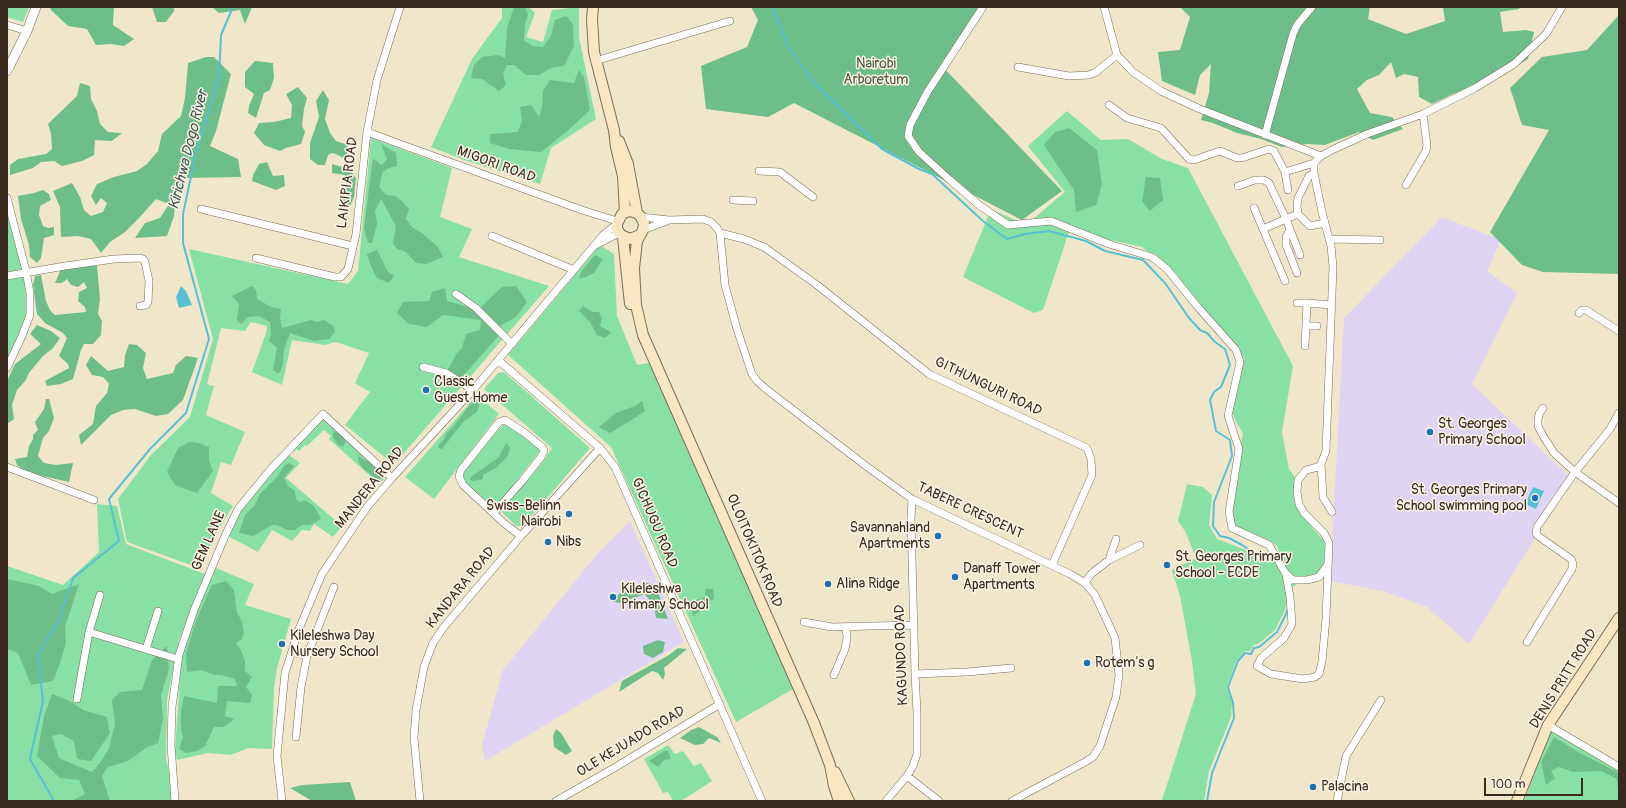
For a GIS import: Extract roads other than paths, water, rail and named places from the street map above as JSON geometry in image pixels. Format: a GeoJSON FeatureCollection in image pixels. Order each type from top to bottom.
{"type":"FeatureCollection","features":[{"type":"Feature","properties":{"kind":"main road"},"geometry":{"type":"LineString","coordinates":[[593,7],[592,34],[596,61],[614,130],[628,164],[639,215],[644,224],[637,241],[635,258],[636,305],[643,335]]}},
{"type":"Feature","properties":{"kind":"main road"},"geometry":{"type":"LineString","coordinates":[[614,130],[616,147],[623,176],[625,212]]}},
{"type":"Feature","properties":{"kind":"main road"},"geometry":{"type":"LineString","coordinates":[[639,215],[629,211],[625,212],[619,217],[619,229],[631,306],[643,335]]}},
{"type":"Feature","properties":{"kind":"main road"},"geometry":{"type":"LineString","coordinates":[[619,229],[634,239],[641,233]]}},
{"type":"Feature","properties":{"kind":"main road","name":"OLOITOKITOK ROAD"},"geometry":{"type":"LineString","coordinates":[[643,335],[799,686],[830,765],[834,786],[840,801]]}},
{"type":"Feature","properties":{"kind":"main road","name":"DENIS PRITT ROAD"},"geometry":{"type":"LineString","coordinates":[[1517,801],[1548,725],[1619,618]]}},
{"type":"Feature","properties":{"kind":"main road","name":"OLOITOKITOK ROAD"},"geometry":{"type":"LineString","coordinates":[[830,765],[835,772],[848,801]]}},
{"type":"Feature","properties":{"kind":"street"},"geometry":{"type":"LineString","coordinates":[[7,71],[27,31],[36,7]]}},
{"type":"Feature","properties":{"kind":"street","name":"LAIKIPIA ROAD"},"geometry":{"type":"LineString","coordinates":[[256,258],[322,275],[340,276],[348,269],[354,246],[367,132],[377,80],[400,7]]}},
{"type":"Feature","properties":{"kind":"street"},"geometry":{"type":"LineString","coordinates":[[983,7],[928,91],[910,124],[908,136],[918,152],[980,205],[1008,226],[1051,221],[1110,244],[1152,257],[1167,269],[1236,350],[1240,362],[1228,416],[1239,448],[1229,512],[1232,528],[1269,545],[1286,574],[1293,580],[1307,580],[1319,577],[1328,564]]}},
{"type":"Feature","properties":{"kind":"street"},"geometry":{"type":"LineString","coordinates":[[1104,7],[1117,55],[1133,72],[1161,91],[1200,109],[1321,156]]}},
{"type":"Feature","properties":{"kind":"street"},"geometry":{"type":"LineString","coordinates":[[1265,135],[1293,34],[1297,25],[1312,7]]}},
{"type":"Feature","properties":{"kind":"street"},"geometry":{"type":"LineString","coordinates":[[1285,172],[1314,163],[1321,156],[1367,134],[1422,114],[1475,88],[1514,64],[1546,34],[1562,7]]}},
{"type":"Feature","properties":{"kind":"street"},"geometry":{"type":"LineString","coordinates":[[596,61],[730,21]]}},
{"type":"Feature","properties":{"kind":"street"},"geometry":{"type":"LineString","coordinates":[[7,25],[27,31]]}},
{"type":"Feature","properties":{"kind":"street"},"geometry":{"type":"LineString","coordinates":[[1018,67],[1069,76],[1088,75],[1096,72],[1117,55]]}},
{"type":"Feature","properties":{"kind":"street"},"geometry":{"type":"LineString","coordinates":[[1109,105],[1127,118],[1161,128],[1189,160],[1194,160],[1220,151],[1237,158],[1242,158],[1269,149],[1274,151],[1285,172],[1288,190]]}},
{"type":"Feature","properties":{"kind":"street"},"geometry":{"type":"LineString","coordinates":[[1406,185],[1426,151],[1427,145],[1422,114]]}},
{"type":"Feature","properties":{"kind":"street","name":"MIGORI ROAD"},"geometry":{"type":"LineString","coordinates":[[367,132],[582,210],[619,229]]}},
{"type":"Feature","properties":{"kind":"street"},"geometry":{"type":"LineString","coordinates":[[1314,163],[1314,173],[1329,239],[1333,267],[1326,451],[1321,464],[1323,497],[1332,512]]}},
{"type":"Feature","properties":{"kind":"street"},"geometry":{"type":"LineString","coordinates":[[759,171],[780,172],[813,197]]}},
{"type":"Feature","properties":{"kind":"street"},"geometry":{"type":"LineString","coordinates":[[1314,173],[1309,176],[1298,198],[1298,214],[1310,226],[1325,223]]}},
{"type":"Feature","properties":{"kind":"street"},"geometry":{"type":"LineString","coordinates":[[1238,186],[1255,180],[1264,180],[1269,183],[1286,219],[1300,255]]}},
{"type":"Feature","properties":{"kind":"street"},"geometry":{"type":"LineString","coordinates":[[7,198],[26,271],[30,293],[30,315],[7,368]]}},
{"type":"Feature","properties":{"kind":"street"},"geometry":{"type":"LineString","coordinates":[[733,200],[753,201]]}},
{"type":"Feature","properties":{"kind":"street"},"geometry":{"type":"LineString","coordinates":[[1254,208],[1285,281]]}},
{"type":"Feature","properties":{"kind":"street"},"geometry":{"type":"LineString","coordinates":[[200,209],[354,246]]}},
{"type":"Feature","properties":{"kind":"street"},"geometry":{"type":"LineString","coordinates":[[1263,228],[1298,214]]}},
{"type":"Feature","properties":{"kind":"street"},"geometry":{"type":"LineString","coordinates":[[639,215],[669,220],[703,219],[714,225],[720,233]]}},
{"type":"Feature","properties":{"kind":"street"},"geometry":{"type":"LineString","coordinates":[[641,233],[669,220]]}},
{"type":"Feature","properties":{"kind":"street","name":"MANDERA ROAD"},"geometry":{"type":"LineString","coordinates":[[282,801],[277,756],[286,673],[299,629],[322,574],[360,516],[392,478],[473,390],[603,235],[619,229]]}},
{"type":"Feature","properties":{"kind":"street"},"geometry":{"type":"LineString","coordinates":[[1290,230],[1286,237],[1286,245],[1297,273]]}},
{"type":"Feature","properties":{"kind":"street","name":"TABERE CRESCENT"},"geometry":{"type":"LineString","coordinates":[[720,233],[724,285],[749,366],[757,381],[866,466],[912,499],[974,530],[1017,548],[1085,583],[1095,595],[1115,638],[1119,675],[1116,697],[1098,751],[1085,762],[1012,801]]}},
{"type":"Feature","properties":{"kind":"street","name":"GITHUNGURI ROAD"},"geometry":{"type":"LineString","coordinates":[[720,233],[744,239],[764,247],[817,285],[929,374],[1087,448],[1092,468],[1090,479],[1052,566]]}},
{"type":"Feature","properties":{"kind":"street"},"geometry":{"type":"LineString","coordinates":[[492,236],[574,270]]}},
{"type":"Feature","properties":{"kind":"street"},"geometry":{"type":"LineString","coordinates":[[1329,239],[1380,240]]}},
{"type":"Feature","properties":{"kind":"street"},"geometry":{"type":"LineString","coordinates":[[7,276],[26,271],[108,260],[140,258],[145,262],[149,281],[148,302],[146,305],[140,306]]}},
{"type":"Feature","properties":{"kind":"street"},"geometry":{"type":"LineString","coordinates":[[456,294],[476,308],[512,344]]}},
{"type":"Feature","properties":{"kind":"street"},"geometry":{"type":"LineString","coordinates":[[1296,302],[1332,305]]}},
{"type":"Feature","properties":{"kind":"street"},"geometry":{"type":"LineString","coordinates":[[1305,346],[1307,303]]}},
{"type":"Feature","properties":{"kind":"street"},"geometry":{"type":"LineString","coordinates":[[1579,313],[1582,310],[1586,310],[1619,331]]}},
{"type":"Feature","properties":{"kind":"street"},"geometry":{"type":"LineString","coordinates":[[1306,326],[1317,326]]}},
{"type":"Feature","properties":{"kind":"street","name":"GICHUGU ROAD"},"geometry":{"type":"LineString","coordinates":[[498,360],[600,448],[615,467],[762,801]]}},
{"type":"Feature","properties":{"kind":"street"},"geometry":{"type":"LineString","coordinates":[[423,367],[446,373],[473,390]]}},
{"type":"Feature","properties":{"kind":"street"},"geometry":{"type":"LineString","coordinates":[[1543,408],[1539,414],[1538,426],[1544,439],[1554,453],[1575,472],[1619,503]]}},
{"type":"Feature","properties":{"kind":"street"},"geometry":{"type":"LineString","coordinates":[[1527,642],[1572,569],[1571,559],[1538,536],[1536,533],[1537,527],[1575,472],[1610,429],[1619,413]]}},
{"type":"Feature","properties":{"kind":"street","name":"GEM LANE"},"geometry":{"type":"LineString","coordinates":[[175,801],[170,744],[172,707],[178,659],[194,610],[225,536],[238,510],[270,470],[323,414],[392,478]]}},
{"type":"Feature","properties":{"kind":"street"},"geometry":{"type":"LineString","coordinates":[[494,513],[523,480],[544,451],[543,448],[525,433],[505,420],[499,422],[459,473],[459,480],[462,485],[494,513],[521,536]]}},
{"type":"Feature","properties":{"kind":"street","name":"KANDARA ROAD"},"geometry":{"type":"LineString","coordinates":[[420,801],[415,750],[415,731],[420,684],[430,651],[437,637],[521,536],[600,448]]}},
{"type":"Feature","properties":{"kind":"street"},"geometry":{"type":"LineString","coordinates":[[1286,574],[1290,597],[1292,624],[1284,638],[1261,658],[1257,666],[1271,674],[1303,679],[1315,677],[1319,674],[1322,662],[1326,618],[1329,543],[1327,538],[1304,513],[1299,504],[1297,492],[1298,480],[1306,470],[1318,467],[1321,464]]}},
{"type":"Feature","properties":{"kind":"street"},"geometry":{"type":"LineString","coordinates":[[7,467],[94,500]]}},
{"type":"Feature","properties":{"kind":"street","name":"KAGUNDO ROAD"},"geometry":{"type":"LineString","coordinates":[[887,801],[907,776],[913,766],[917,754],[917,712],[910,519],[912,499]]}},
{"type":"Feature","properties":{"kind":"street"},"geometry":{"type":"LineString","coordinates":[[1109,560],[1116,540]]}},
{"type":"Feature","properties":{"kind":"street"},"geometry":{"type":"LineString","coordinates":[[1085,583],[1091,574],[1109,560],[1140,546]]}},
{"type":"Feature","properties":{"kind":"street"},"geometry":{"type":"LineString","coordinates":[[296,737],[301,687],[307,656],[334,587]]}},
{"type":"Feature","properties":{"kind":"street"},"geometry":{"type":"LineString","coordinates":[[77,699],[89,632],[100,595]]}},
{"type":"Feature","properties":{"kind":"street"},"geometry":{"type":"LineString","coordinates":[[146,650],[158,611]]}},
{"type":"Feature","properties":{"kind":"street"},"geometry":{"type":"LineString","coordinates":[[804,622],[832,627],[914,625]]}},
{"type":"Feature","properties":{"kind":"street"},"geometry":{"type":"LineString","coordinates":[[834,675],[845,649],[847,638],[846,627]]}},
{"type":"Feature","properties":{"kind":"street"},"geometry":{"type":"LineString","coordinates":[[89,632],[178,659]]}},
{"type":"Feature","properties":{"kind":"street"},"geometry":{"type":"LineString","coordinates":[[292,652],[307,656]]}},
{"type":"Feature","properties":{"kind":"street"},"geometry":{"type":"LineString","coordinates":[[915,674],[967,672],[1010,668]]}},
{"type":"Feature","properties":{"kind":"street"},"geometry":{"type":"LineString","coordinates":[[1337,801],[1346,756],[1381,700]]}},
{"type":"Feature","properties":{"kind":"street","name":"OLE KEJUADO ROAD"},"geometry":{"type":"LineString","coordinates":[[556,801],[720,704]]}},
{"type":"Feature","properties":{"kind":"street"},"geometry":{"type":"LineString","coordinates":[[1548,725],[1619,767]]}},
{"type":"Feature","properties":{"kind":"street"},"geometry":{"type":"LineString","coordinates":[[907,776],[939,801]]}},
{"type":"Feature","properties":{"kind":"water"},"geometry":{"type":"Polygon","coordinates":[[[181,286],[186,291],[192,305],[179,308],[176,297],[181,286]]]}},
{"type":"Feature","properties":{"kind":"water","name":"St. Georges Primary School swimming pool"},"geometry":{"type":"Polygon","coordinates":[[[1533,487],[1544,491],[1536,509],[1525,504],[1533,487]]]}},
{"type":"Feature","properties":{"kind":"waterway","name":"Kirichwa Dogo River"},"geometry":{"type":"LineString","coordinates":[[54,801],[30,759],[43,701],[38,655],[59,620],[73,578],[119,541],[109,499],[150,449],[186,413],[209,339],[183,243],[183,214],[196,153],[219,77],[221,35],[233,7]]}},
{"type":"Feature","properties":{"kind":"waterway"},"geometry":{"type":"LineString","coordinates":[[772,7],[789,48],[815,84],[882,149],[919,169],[932,174],[983,221],[1007,239],[1025,234],[1049,231],[1086,241],[1105,251],[1143,260],[1165,283],[1189,318],[1200,330],[1207,333],[1215,342],[1225,349],[1230,365],[1221,387],[1214,392],[1210,400],[1216,431],[1230,440],[1232,456],[1214,502],[1213,526],[1220,536],[1229,538],[1258,556],[1276,561]]}},
{"type":"Feature","properties":{"kind":"waterway"},"geometry":{"type":"LineString","coordinates":[[1207,801],[1212,773],[1234,718],[1233,703],[1228,687],[1238,661],[1245,653],[1251,654],[1254,648],[1259,647],[1277,632],[1288,608]]}},
{"type":"Feature","properties":{"kind":"place","name":"Classic Guest Home"},"geometry":{"type":"Point","coordinates":[426,390]}},
{"type":"Feature","properties":{"kind":"place","name":"St. Georges Primary School"},"geometry":{"type":"Point","coordinates":[1430,432]}},
{"type":"Feature","properties":{"kind":"place","name":"St. Georges Primary School swimming pool"},"geometry":{"type":"Point","coordinates":[1535,498]}},
{"type":"Feature","properties":{"kind":"place","name":"Swiss-Belinn Nairobi"},"geometry":{"type":"Point","coordinates":[569,514]}},
{"type":"Feature","properties":{"kind":"place","name":"Savannahland Apartments"},"geometry":{"type":"Point","coordinates":[938,536]}},
{"type":"Feature","properties":{"kind":"place","name":"Nibs"},"geometry":{"type":"Point","coordinates":[548,542]}},
{"type":"Feature","properties":{"kind":"place","name":"St. Georges Primary School - ECDE"},"geometry":{"type":"Point","coordinates":[1167,565]}},
{"type":"Feature","properties":{"kind":"place","name":"Danaff Tower Apartments"},"geometry":{"type":"Point","coordinates":[955,577]}},
{"type":"Feature","properties":{"kind":"place","name":"Alina Ridge"},"geometry":{"type":"Point","coordinates":[828,584]}},
{"type":"Feature","properties":{"kind":"place","name":"Kileleshwa Primary School"},"geometry":{"type":"Point","coordinates":[613,597]}},
{"type":"Feature","properties":{"kind":"place","name":"Kileleshwa Day Nursery School"},"geometry":{"type":"Point","coordinates":[282,644]}},
{"type":"Feature","properties":{"kind":"place","name":"Rotem's g"},"geometry":{"type":"Point","coordinates":[1087,663]}},
{"type":"Feature","properties":{"kind":"place","name":"Palacina"},"geometry":{"type":"Point","coordinates":[1313,787]}},
{"type":"Feature","properties":{"kind":"park label","name":"Nairobi Arboretum"},"geometry":{"type":"Point","coordinates":[876,72]}}]}
